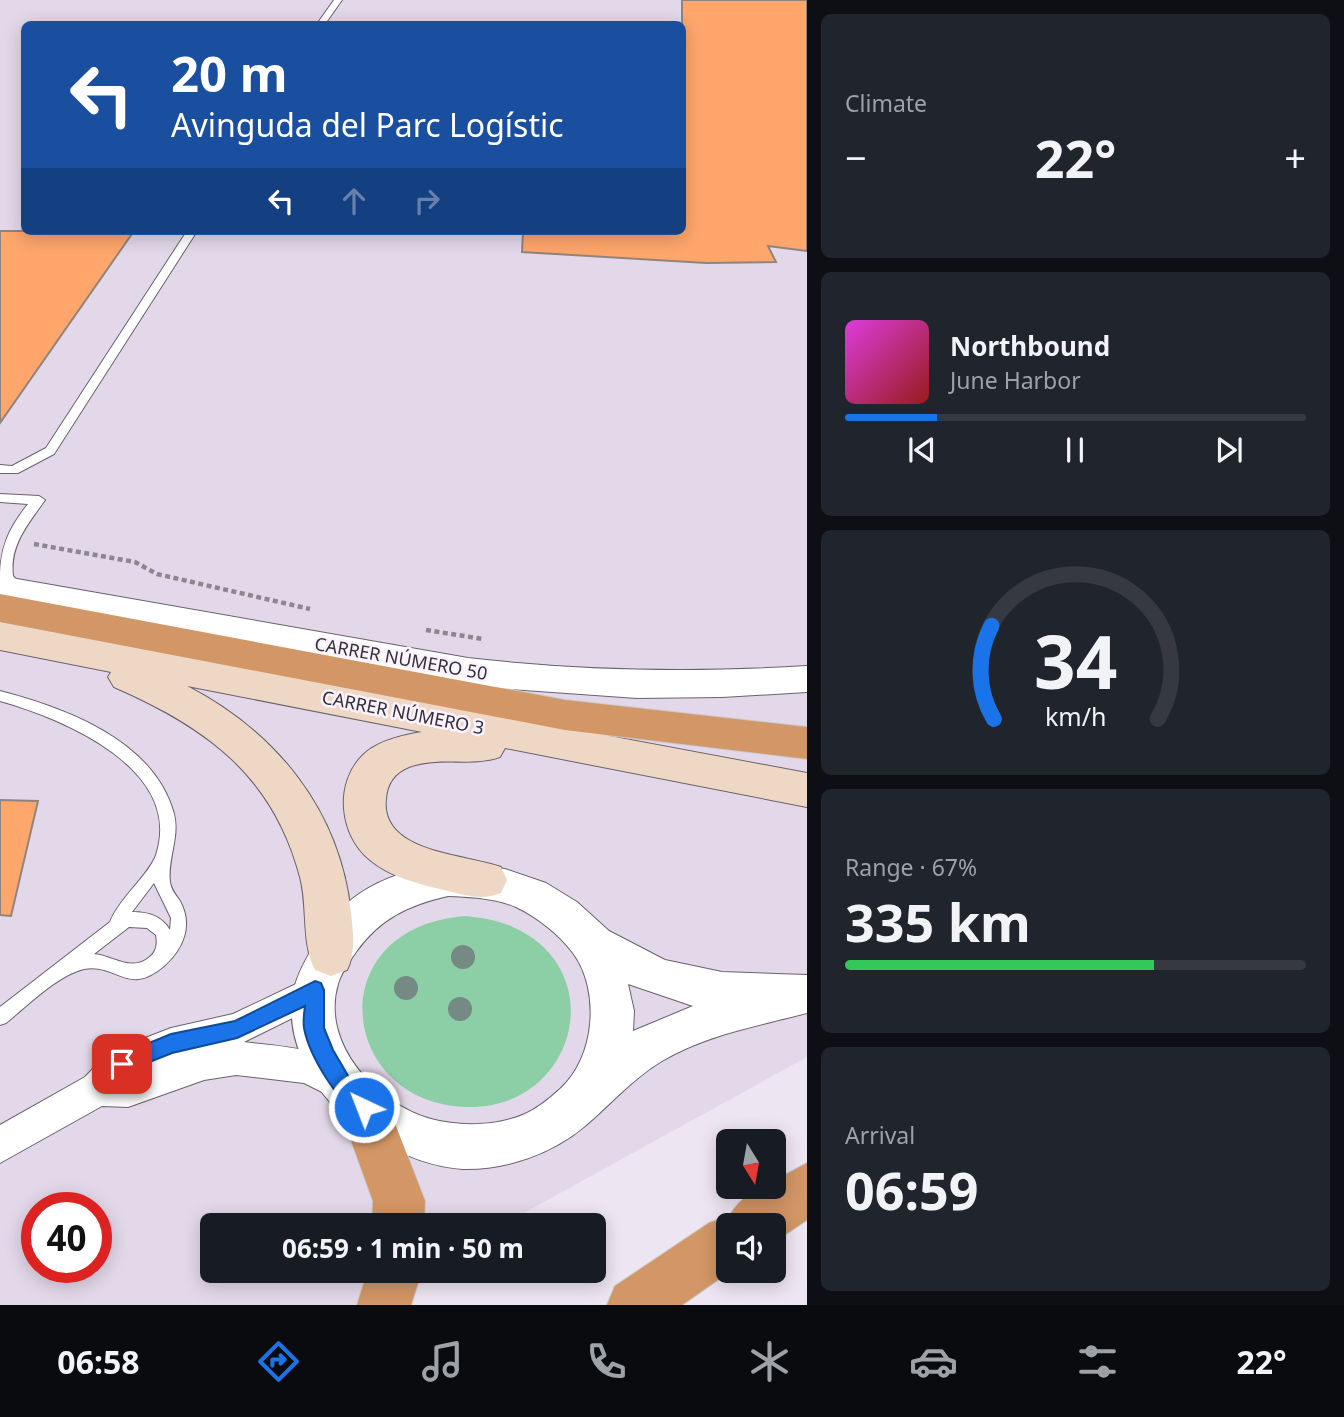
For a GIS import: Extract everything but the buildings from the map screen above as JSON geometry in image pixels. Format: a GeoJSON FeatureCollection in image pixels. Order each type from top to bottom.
{"type":"FeatureCollection","features":[{"type":"Feature","properties":{"kind":"highway"},"geometry":{"type":"LineString","coordinates":[[7,596],[565,715],[807,743]]}},
{"type":"Feature","properties":{"kind":"highway"},"geometry":{"type":"LineString","coordinates":[[353,1096],[399,1201],[398,1213]]}},
{"type":"Feature","properties":{"kind":"highway"},"geometry":{"type":"LineString","coordinates":[[771,1213],[807,1189]]}},
{"type":"Feature","properties":{"kind":"highway"},"geometry":{"type":"LineString","coordinates":[[634,1305],[716,1250]]}},
{"type":"Feature","properties":{"kind":"highway"},"geometry":{"type":"LineString","coordinates":[[384,1305],[391,1283]]}},
{"type":"Feature","properties":{"kind":"main road","name":"CARRER NÚMERO 3"},"geometry":{"type":"LineString","coordinates":[[0,636],[807,790]]}},
{"type":"Feature","properties":{"kind":"main road"},"geometry":{"type":"LineString","coordinates":[[44,645],[167,692],[198,708],[255,753],[280,784],[298,813],[312,843],[323,877],[328,909],[323,973]]}},
{"type":"Feature","properties":{"kind":"main road"},"geometry":{"type":"LineString","coordinates":[[485,880],[426,867],[386,849],[375,837],[365,813],[368,783],[376,769],[390,758],[424,747],[593,749]]}},
{"type":"Feature","properties":{"kind":"street","name":"CARRER NÚMERO 50"},"geometry":{"type":"LineString","coordinates":[[7,596],[518,678],[642,686],[707,686],[807,680]]}},
{"type":"Feature","properties":{"kind":"street"},"geometry":{"type":"LineString","coordinates":[[0,1145],[98,1089],[122,1064],[143,1053],[237,1029],[289,1005],[323,973],[351,925],[381,901],[411,887],[448,879],[485,880],[524,891],[559,911],[588,940],[639,968],[668,980],[710,991],[758,995],[807,994],[681,1030],[628,1058],[547,1126],[501,1143],[450,1146],[401,1131],[309,1066],[236,1058],[204,1063],[128,1090],[98,1089]]}},
{"type":"Feature","properties":{"kind":"street"},"geometry":{"type":"LineString","coordinates":[[584,1096],[606,1057],[614,1014],[607,975],[588,940]]}},
{"type":"Feature","properties":{"kind":"street"},"geometry":{"type":"LineString","coordinates":[[323,973],[314,1028],[325,1055],[353,1096]]}},
{"type":"Feature","properties":{"kind":"lane"},"geometry":{"type":"LineString","coordinates":[[323,21],[338,0]]}},
{"type":"Feature","properties":{"kind":"lane"},"geometry":{"type":"LineString","coordinates":[[0,469],[14,470],[50,451],[189,235]]}},
{"type":"Feature","properties":{"kind":"lane"},"geometry":{"type":"LineString","coordinates":[[0,498],[39,500],[3,552],[2,568],[6,578],[7,596]]}},
{"type":"Feature","properties":{"kind":"lane"},"geometry":{"type":"LineString","coordinates":[[0,696],[59,714],[96,734],[122,753],[151,783],[161,799],[168,829],[162,859],[164,890],[180,919],[177,938],[153,965],[135,973],[125,972],[103,961],[83,961],[56,974]]}},
{"type":"Feature","properties":{"kind":"lane"},"geometry":{"type":"LineString","coordinates":[[110,965],[103,949],[113,928],[122,911],[143,889],[162,859]]}},
{"type":"Feature","properties":{"kind":"lane"},"geometry":{"type":"LineString","coordinates":[[0,1017],[113,928],[135,918],[154,921],[165,934],[166,942],[160,959]]}},
{"type":"Feature","properties":{"kind":"path","name":"CARRER NÚMERO 50"},"geometry":{"type":"LineString","coordinates":[[22,542],[135,562],[157,574],[315,611]]}},
{"type":"Feature","properties":{"kind":"path","name":"CARRER NÚMERO 50"},"geometry":{"type":"LineString","coordinates":[[416,628],[488,640]]}},
{"type":"Feature","properties":{"kind":"shaded area"},"geometry":{"type":"Polygon","coordinates":[[[0,0],[807,0],[807,1057],[524,1213],[200,1213],[200,1283],[397,1283],[357,1305],[0,1305],[0,0]]]}},
{"type":"Feature","properties":{"kind":"green space"},"geometry":{"type":"Polygon","coordinates":[[[466,916],[513,927],[544,948],[563,975],[571,1005],[568,1035],[555,1063],[533,1086],[504,1102],[467,1107],[424,1098],[392,1077],[371,1048],[363,1014],[367,980],[386,950],[418,927],[466,916]]]}},
{"type":"Feature","properties":{"kind":"route"},"geometry":{"type":"LineString","coordinates":[[122,1064],[143,1053],[171,1044],[237,1029],[260,1020],[315,990],[314,1028],[325,1055],[343,1086],[364,1107]]}}]}
